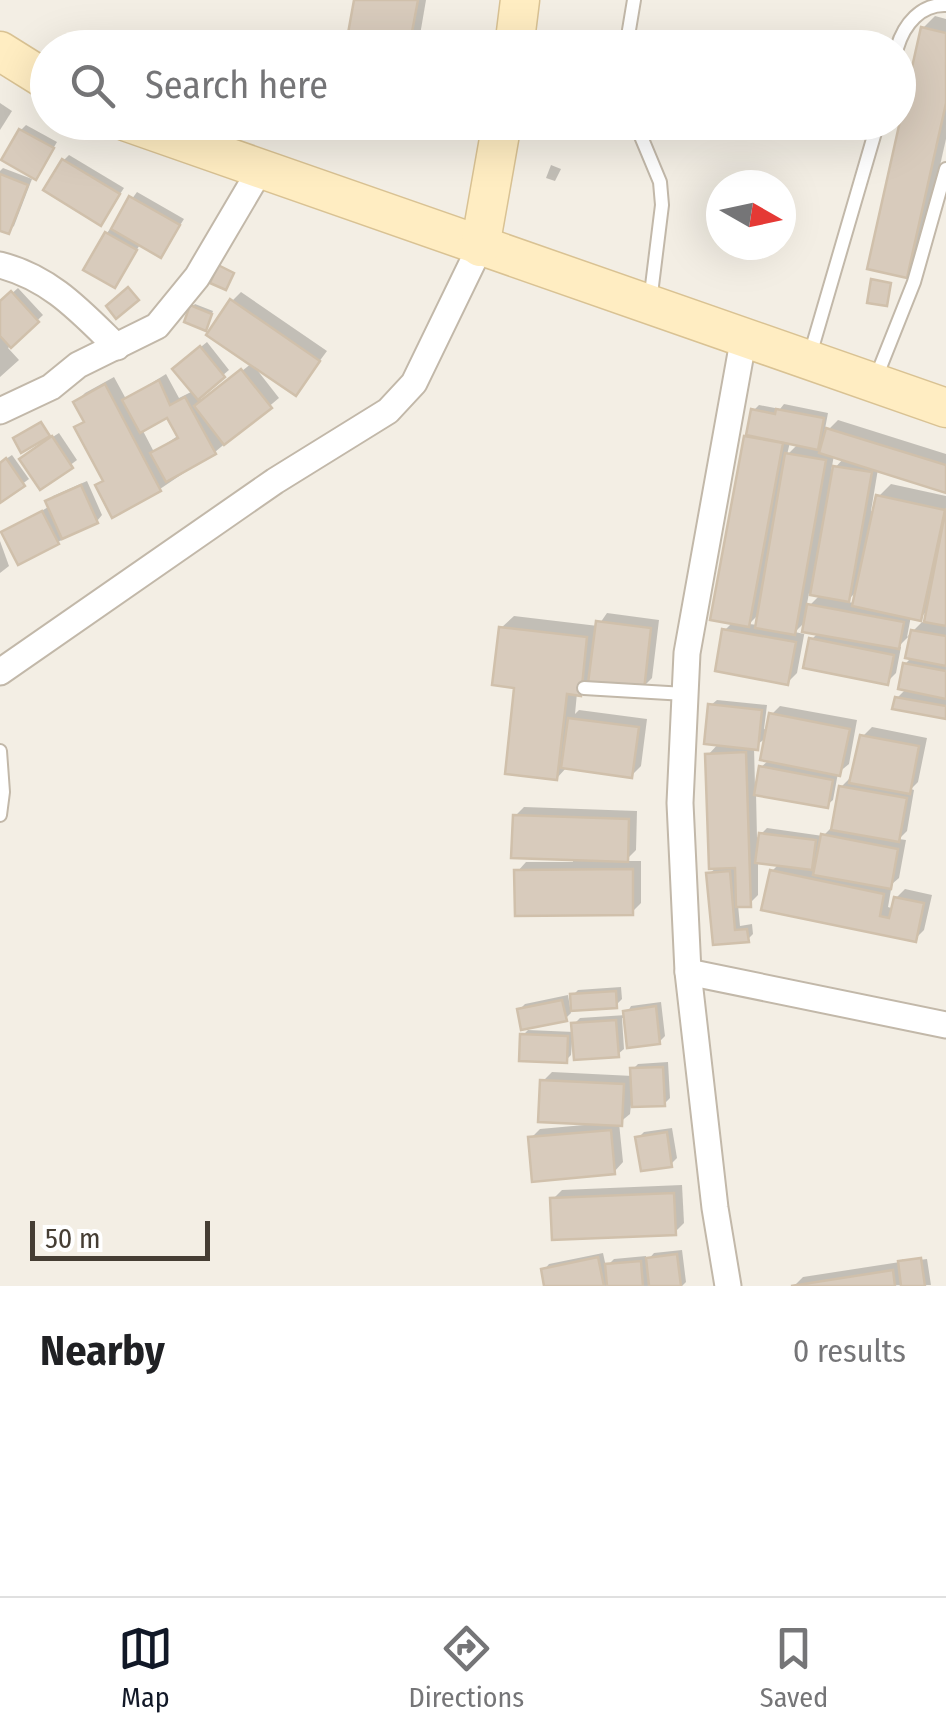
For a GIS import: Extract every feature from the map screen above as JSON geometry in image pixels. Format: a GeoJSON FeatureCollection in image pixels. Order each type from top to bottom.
{"type":"FeatureCollection","features":[{"type":"Feature","properties":{"kind":"main road"},"geometry":{"type":"LineString","coordinates":[[516,30],[520,0]]}},
{"type":"Feature","properties":{"kind":"main road"},"geometry":{"type":"LineString","coordinates":[[0,52],[30,70]]}},
{"type":"Feature","properties":{"kind":"main road"},"geometry":{"type":"LineString","coordinates":[[178,140],[946,408]]}},
{"type":"Feature","properties":{"kind":"main road"},"geometry":{"type":"LineString","coordinates":[[480,247],[499,140]]}},
{"type":"Feature","properties":{"kind":"street"},"geometry":{"type":"LineString","coordinates":[[0,410],[51,388],[78,365],[157,326],[197,277],[260,170]]}},
{"type":"Feature","properties":{"kind":"street"},"geometry":{"type":"LineString","coordinates":[[0,672],[275,480],[388,411],[414,383],[480,247]]}},
{"type":"Feature","properties":{"kind":"street"},"geometry":{"type":"LineString","coordinates":[[0,266],[35,276],[55,288],[117,347]]}},
{"type":"Feature","properties":{"kind":"street"},"geometry":{"type":"LineString","coordinates":[[728,1286],[715,1208],[688,972],[680,803],[687,653],[744,336]]}},
{"type":"Feature","properties":{"kind":"street"},"geometry":{"type":"LineString","coordinates":[[688,972],[946,1025]]}},
{"type":"Feature","properties":{"kind":"lane"},"geometry":{"type":"LineString","coordinates":[[629,30],[634,0]]}},
{"type":"Feature","properties":{"kind":"lane"},"geometry":{"type":"LineString","coordinates":[[908,30],[918,13],[932,4],[946,5]]}},
{"type":"Feature","properties":{"kind":"lane"},"geometry":{"type":"LineString","coordinates":[[642,140],[660,182],[662,205],[650,304]]}},
{"type":"Feature","properties":{"kind":"lane"},"geometry":{"type":"LineString","coordinates":[[809,359],[873,140]]}},
{"type":"Feature","properties":{"kind":"lane"},"geometry":{"type":"LineString","coordinates":[[874,382],[914,282],[946,169]]}},
{"type":"Feature","properties":{"kind":"lane"},"geometry":{"type":"LineString","coordinates":[[584,688],[685,694]]}},
{"type":"Feature","properties":{"kind":"lane"},"geometry":{"type":"LineString","coordinates":[[0,752],[0,814]]}},
{"type":"Feature","properties":{"kind":"building"},"geometry":{"type":"Polygon","coordinates":[[[354,0],[418,0],[412,30],[349,30],[354,0]]]}},
{"type":"Feature","properties":{"kind":"building"},"geometry":{"type":"Polygon","coordinates":[[[921,27],[946,33],[946,103],[907,278],[867,269],[896,140],[916,140],[916,49],[921,27]]]}},
{"type":"Feature","properties":{"kind":"building"},"geometry":{"type":"Polygon","coordinates":[[[19,129],[30,135],[30,140],[54,148],[36,180],[1,160],[19,129]]]}},
{"type":"Feature","properties":{"kind":"building"},"geometry":{"type":"Polygon","coordinates":[[[62,159],[120,194],[101,226],[43,190],[62,159]]]}},
{"type":"Feature","properties":{"kind":"building"},"geometry":{"type":"Polygon","coordinates":[[[0,174],[28,185],[9,234],[0,231],[0,174]]]}},
{"type":"Feature","properties":{"kind":"building"},"geometry":{"type":"Polygon","coordinates":[[[129,196],[180,225],[161,258],[111,229],[129,196]]]}},
{"type":"Feature","properties":{"kind":"building"},"geometry":{"type":"Polygon","coordinates":[[[105,232],[137,250],[115,288],[83,270],[105,232]]]}},
{"type":"Feature","properties":{"kind":"building"},"geometry":{"type":"Polygon","coordinates":[[[218,265],[234,273],[226,290],[210,283],[218,265]]]}},
{"type":"Feature","properties":{"kind":"building"},"geometry":{"type":"Polygon","coordinates":[[[871,279],[891,283],[887,306],[867,303],[871,279]]]}},
{"type":"Feature","properties":{"kind":"building"},"geometry":{"type":"Polygon","coordinates":[[[128,287],[139,300],[116,319],[106,306],[128,287]]]}},
{"type":"Feature","properties":{"kind":"building"},"geometry":{"type":"Polygon","coordinates":[[[11,291],[39,322],[11,348],[0,336],[0,301],[11,291]]]}},
{"type":"Feature","properties":{"kind":"building"},"geometry":{"type":"Polygon","coordinates":[[[230,299],[320,361],[296,396],[206,335],[230,299]]]}},
{"type":"Feature","properties":{"kind":"building"},"geometry":{"type":"Polygon","coordinates":[[[190,305],[212,314],[206,331],[184,322],[190,305]]]}},
{"type":"Feature","properties":{"kind":"building"},"geometry":{"type":"Polygon","coordinates":[[[200,346],[225,377],[198,400],[172,369],[200,346]]]}},
{"type":"Feature","properties":{"kind":"building"},"geometry":{"type":"Polygon","coordinates":[[[241,369],[272,408],[224,445],[194,406],[241,369]]]}},
{"type":"Feature","properties":{"kind":"building"},"geometry":{"type":"Polygon","coordinates":[[[159,380],[170,405],[185,397],[216,454],[166,482],[150,453],[178,438],[167,418],[140,433],[122,400],[159,380]]]}},
{"type":"Feature","properties":{"kind":"building"},"geometry":{"type":"Polygon","coordinates":[[[105,384],[161,491],[112,518],[95,485],[103,481],[74,427],[84,422],[73,402],[105,384]]]}},
{"type":"Feature","properties":{"kind":"building"},"geometry":{"type":"Polygon","coordinates":[[[751,409],[775,414],[776,409],[824,418],[818,450],[746,435],[751,409]]]}},
{"type":"Feature","properties":{"kind":"building"},"geometry":{"type":"Polygon","coordinates":[[[41,422],[50,436],[21,453],[13,438],[41,422]]]}},
{"type":"Feature","properties":{"kind":"building"},"geometry":{"type":"Polygon","coordinates":[[[826,428],[946,465],[946,493],[819,453],[826,428]]]}},
{"type":"Feature","properties":{"kind":"building"},"geometry":{"type":"Polygon","coordinates":[[[52,436],[73,468],[40,490],[19,459],[52,436]]]}},
{"type":"Feature","properties":{"kind":"building"},"geometry":{"type":"Polygon","coordinates":[[[744,436],[783,443],[749,627],[710,620],[744,436]]]}},
{"type":"Feature","properties":{"kind":"building"},"geometry":{"type":"Polygon","coordinates":[[[785,453],[826,460],[795,635],[755,628],[785,453]]]}},
{"type":"Feature","properties":{"kind":"building"},"geometry":{"type":"Polygon","coordinates":[[[6,458],[25,486],[0,503],[0,463],[6,458]]]}},
{"type":"Feature","properties":{"kind":"building"},"geometry":{"type":"Polygon","coordinates":[[[833,466],[872,472],[849,602],[810,595],[833,466]]]}},
{"type":"Feature","properties":{"kind":"building"},"geometry":{"type":"Polygon","coordinates":[[[81,485],[98,523],[62,539],[45,501],[81,485]]]}},
{"type":"Feature","properties":{"kind":"building"},"geometry":{"type":"Polygon","coordinates":[[[876,495],[945,510],[921,621],[852,606],[876,495]]]}},
{"type":"Feature","properties":{"kind":"building"},"geometry":{"type":"Polygon","coordinates":[[[946,508],[946,626],[924,622],[946,508]]]}},
{"type":"Feature","properties":{"kind":"building"},"geometry":{"type":"Polygon","coordinates":[[[42,511],[59,544],[18,565],[1,532],[42,511]]]}},
{"type":"Feature","properties":{"kind":"building"},"geometry":{"type":"Polygon","coordinates":[[[807,604],[904,622],[899,649],[802,632],[807,604]]]}},
{"type":"Feature","properties":{"kind":"building"},"geometry":{"type":"Polygon","coordinates":[[[596,621],[651,628],[644,690],[588,683],[596,621]]]}},
{"type":"Feature","properties":{"kind":"building"},"geometry":{"type":"Polygon","coordinates":[[[499,627],[587,637],[581,696],[567,694],[557,780],[505,774],[514,688],[492,685],[499,627]]]}},
{"type":"Feature","properties":{"kind":"building"},"geometry":{"type":"Polygon","coordinates":[[[722,629],[796,642],[788,685],[715,671],[722,629]]]}},
{"type":"Feature","properties":{"kind":"building"},"geometry":{"type":"Polygon","coordinates":[[[911,630],[946,636],[946,666],[905,658],[911,630]]]}},
{"type":"Feature","properties":{"kind":"building"},"geometry":{"type":"Polygon","coordinates":[[[809,638],[894,655],[888,685],[803,668],[809,638]]]}},
{"type":"Feature","properties":{"kind":"building"},"geometry":{"type":"Polygon","coordinates":[[[903,663],[946,671],[946,699],[898,689],[903,663]]]}},
{"type":"Feature","properties":{"kind":"building"},"geometry":{"type":"Polygon","coordinates":[[[895,697],[946,706],[946,719],[892,709],[895,697]]]}},
{"type":"Feature","properties":{"kind":"building"},"geometry":{"type":"Polygon","coordinates":[[[708,704],[762,710],[758,750],[704,744],[708,704]]]}},
{"type":"Feature","properties":{"kind":"building"},"geometry":{"type":"Polygon","coordinates":[[[769,713],[850,729],[840,776],[760,760],[769,713]]]}},
{"type":"Feature","properties":{"kind":"building"},"geometry":{"type":"Polygon","coordinates":[[[568,718],[639,727],[632,778],[561,768],[568,718]]]}},
{"type":"Feature","properties":{"kind":"building"},"geometry":{"type":"Polygon","coordinates":[[[860,735],[919,746],[910,794],[849,783],[860,735]]]}},
{"type":"Feature","properties":{"kind":"building"},"geometry":{"type":"Polygon","coordinates":[[[746,752],[751,907],[736,907],[735,868],[709,869],[705,754],[746,752]]]}},
{"type":"Feature","properties":{"kind":"building"},"geometry":{"type":"Polygon","coordinates":[[[759,766],[833,780],[828,808],[754,795],[759,766]]]}},
{"type":"Feature","properties":{"kind":"building"},"geometry":{"type":"Polygon","coordinates":[[[839,786],[907,798],[899,842],[831,830],[839,786]]]}},
{"type":"Feature","properties":{"kind":"building"},"geometry":{"type":"Polygon","coordinates":[[[513,815],[629,819],[628,862],[511,858],[513,815]]]}},
{"type":"Feature","properties":{"kind":"building"},"geometry":{"type":"Polygon","coordinates":[[[759,833],[816,840],[812,870],[755,863],[759,833]]]}},
{"type":"Feature","properties":{"kind":"building"},"geometry":{"type":"Polygon","coordinates":[[[821,834],[898,849],[891,889],[813,875],[821,834]]]}},
{"type":"Feature","properties":{"kind":"building"},"geometry":{"type":"Polygon","coordinates":[[[633,869],[633,915],[515,916],[514,870],[633,869]]]}},
{"type":"Feature","properties":{"kind":"building"},"geometry":{"type":"Polygon","coordinates":[[[770,870],[884,894],[880,916],[889,918],[894,897],[924,903],[916,942],[761,910],[770,870]]]}},
{"type":"Feature","properties":{"kind":"building"},"geometry":{"type":"Polygon","coordinates":[[[730,871],[735,930],[747,929],[749,942],[713,945],[706,873],[730,871]]]}},
{"type":"Feature","properties":{"kind":"building"},"geometry":{"type":"Polygon","coordinates":[[[616,991],[617,1008],[571,1011],[570,994],[616,991]]]}},
{"type":"Feature","properties":{"kind":"building"},"geometry":{"type":"Polygon","coordinates":[[[562,1000],[567,1021],[521,1030],[517,1009],[562,1000]]]}},
{"type":"Feature","properties":{"kind":"building"},"geometry":{"type":"Polygon","coordinates":[[[656,1006],[660,1044],[627,1048],[623,1011],[656,1006]]]}},
{"type":"Feature","properties":{"kind":"building"},"geometry":{"type":"Polygon","coordinates":[[[616,1020],[619,1057],[574,1060],[571,1023],[616,1020]]]}},
{"type":"Feature","properties":{"kind":"building"},"geometry":{"type":"Polygon","coordinates":[[[520,1034],[568,1036],[567,1063],[519,1061],[520,1034]]]}},
{"type":"Feature","properties":{"kind":"building"},"geometry":{"type":"Polygon","coordinates":[[[663,1067],[665,1106],[632,1107],[630,1068],[663,1067]]]}},
{"type":"Feature","properties":{"kind":"building"},"geometry":{"type":"Polygon","coordinates":[[[540,1080],[624,1084],[622,1126],[538,1122],[540,1080]]]}},
{"type":"Feature","properties":{"kind":"building"},"geometry":{"type":"Polygon","coordinates":[[[611,1130],[615,1174],[532,1182],[528,1137],[611,1130]]]}},
{"type":"Feature","properties":{"kind":"building"},"geometry":{"type":"Polygon","coordinates":[[[667,1132],[672,1167],[641,1171],[635,1137],[667,1132]]]}},
{"type":"Feature","properties":{"kind":"building"},"geometry":{"type":"Polygon","coordinates":[[[674,1193],[676,1235],[552,1240],[550,1198],[674,1193]]]}},
{"type":"Feature","properties":{"kind":"building"},"geometry":{"type":"Polygon","coordinates":[[[677,1254],[681,1286],[649,1286],[646,1258],[677,1254]]]}},
{"type":"Feature","properties":{"kind":"building"},"geometry":{"type":"Polygon","coordinates":[[[598,1257],[604,1286],[544,1286],[541,1269],[598,1257]]]}},
{"type":"Feature","properties":{"kind":"building"},"geometry":{"type":"Polygon","coordinates":[[[921,1258],[925,1286],[901,1286],[898,1261],[921,1258]]]}},
{"type":"Feature","properties":{"kind":"building"},"geometry":{"type":"Polygon","coordinates":[[[641,1261],[643,1286],[607,1286],[605,1264],[641,1261]]]}},
{"type":"Feature","properties":{"kind":"building"},"geometry":{"type":"Polygon","coordinates":[[[893,1270],[895,1286],[791,1286],[893,1270]]]}}]}
